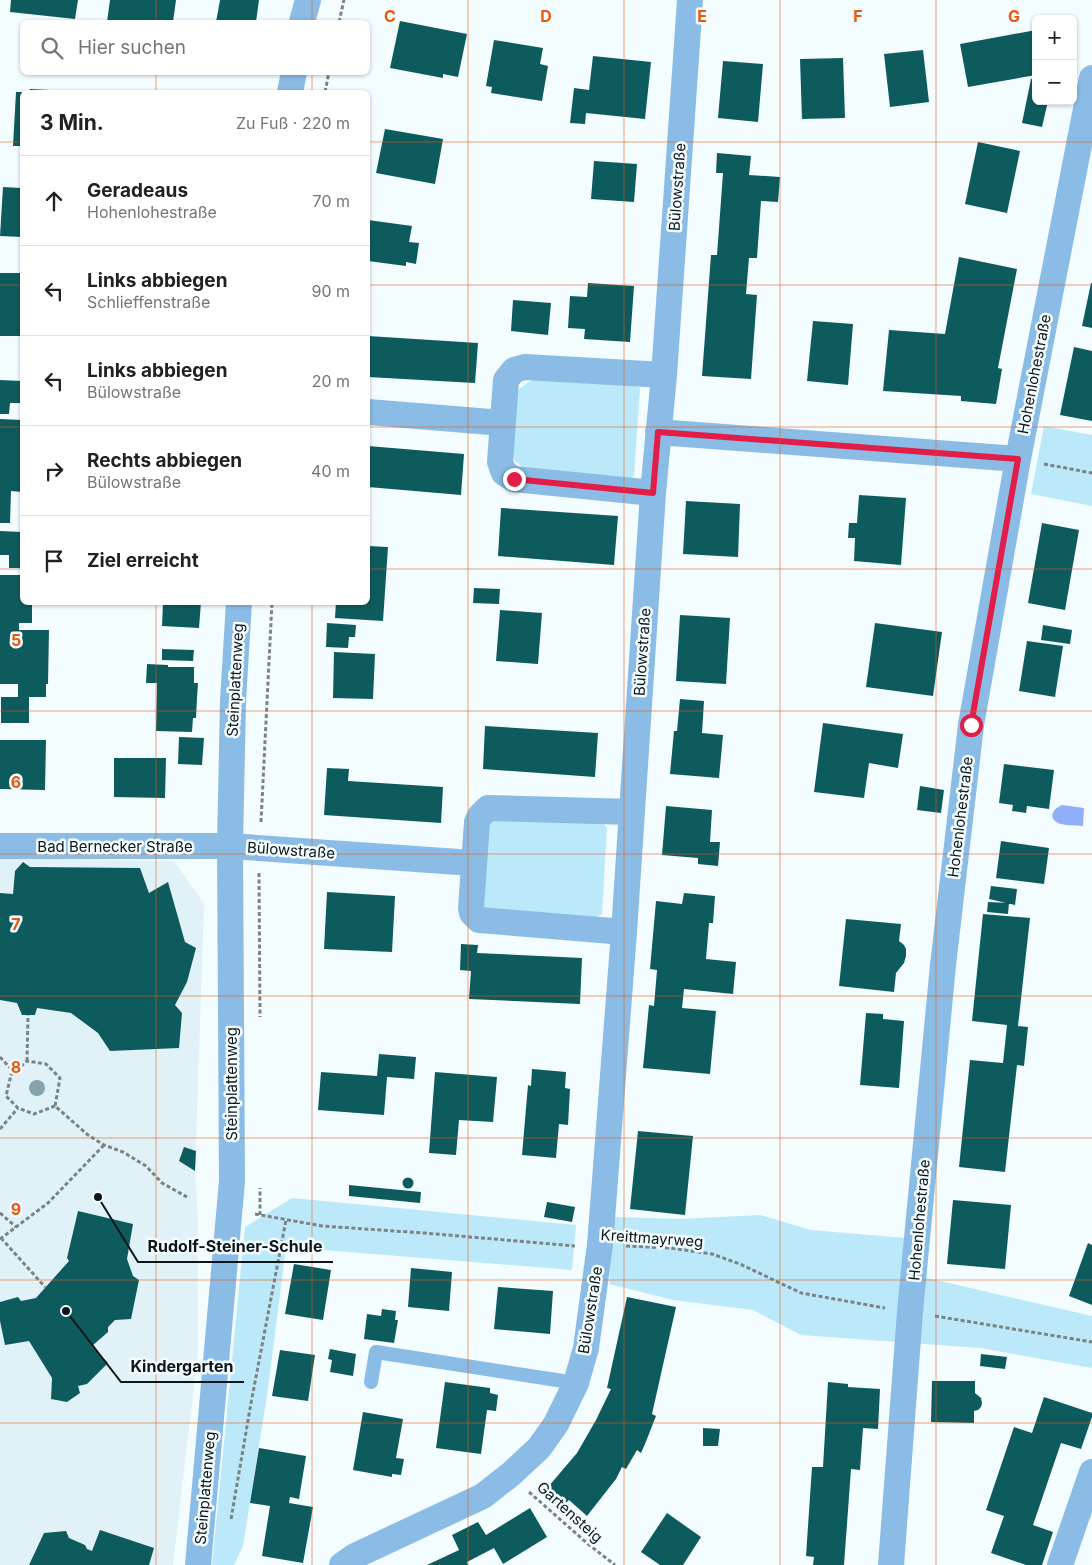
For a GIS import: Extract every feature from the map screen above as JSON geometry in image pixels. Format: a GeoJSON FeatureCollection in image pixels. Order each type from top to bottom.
{"type":"FeatureCollection","features":[{"type":"Feature","properties":{"kind":"street"},"geometry":{"type":"LineString","coordinates":[[303,20],[308,0]]}},
{"type":"Feature","properties":{"kind":"street","name":"Bülowstraße"},"geometry":{"type":"LineString","coordinates":[[342,1565],[355,1556],[482,1496],[511,1474],[539,1448],[556,1424],[576,1383],[586,1348],[600,1245],[690,0]]}},
{"type":"Feature","properties":{"kind":"street"},"geometry":{"type":"LineString","coordinates":[[290,90],[293,75]]}},
{"type":"Feature","properties":{"kind":"street","name":"Hohenlohestraße"},"geometry":{"type":"LineString","coordinates":[[891,1565],[910,1312],[943,965],[971,725],[1018,459],[1092,78]]}},
{"type":"Feature","properties":{"kind":"street"},"geometry":{"type":"LineString","coordinates":[[653,493],[514,479],[504,473],[500,462],[506,380],[514,370],[525,367],[664,375]]}},
{"type":"Feature","properties":{"kind":"street"},"geometry":{"type":"LineString","coordinates":[[370,412],[503,422]]}},
{"type":"Feature","properties":{"kind":"street"},"geometry":{"type":"LineString","coordinates":[[658,432],[1018,459]]}},
{"type":"Feature","properties":{"kind":"street","name":"Steinplattenweg"},"geometry":{"type":"LineString","coordinates":[[198,1565],[232,1181],[230,846],[233,701],[239,605]]}},
{"type":"Feature","properties":{"kind":"street"},"geometry":{"type":"LineString","coordinates":[[624,932],[480,920],[472,913],[471,908],[473,863],[476,822],[488,808],[631,812]]}},
{"type":"Feature","properties":{"kind":"street","name":"Bad Bernecker Straße"},"geometry":{"type":"LineString","coordinates":[[0,846],[230,846]]}},
{"type":"Feature","properties":{"kind":"street","name":"Bülowstraße"},"geometry":{"type":"LineString","coordinates":[[230,846],[473,863]]}},
{"type":"Feature","properties":{"kind":"street"},"geometry":{"type":"LineString","coordinates":[[1060,1565],[1092,1472]]}},
{"type":"Feature","properties":{"kind":"lane"},"geometry":{"type":"LineString","coordinates":[[370,1382],[376,1352],[576,1383]]}},
{"type":"Feature","properties":{"kind":"path"},"geometry":{"type":"LineString","coordinates":[[339,20],[344,0]]}},
{"type":"Feature","properties":{"kind":"path"},"geometry":{"type":"LineString","coordinates":[[326,90],[329,75]]}},
{"type":"Feature","properties":{"kind":"path"},"geometry":{"type":"LineString","coordinates":[[1018,459],[1092,473]]}},
{"type":"Feature","properties":{"kind":"path"},"geometry":{"type":"LineString","coordinates":[[260,1018],[259,848],[272,605]]}},
{"type":"Feature","properties":{"kind":"path"},"geometry":{"type":"LineString","coordinates":[[28,1015],[27,1060],[11,1075],[6,1096],[18,1108],[34,1114],[55,1106]]}},
{"type":"Feature","properties":{"kind":"path"},"geometry":{"type":"LineString","coordinates":[[0,1057],[14,1072]]}},
{"type":"Feature","properties":{"kind":"path"},"geometry":{"type":"LineString","coordinates":[[27,1060],[46,1064],[60,1078],[55,1106]]}},
{"type":"Feature","properties":{"kind":"path"},"geometry":{"type":"LineString","coordinates":[[55,1106],[88,1134],[104,1145],[131,1156],[146,1166],[162,1183],[187,1197]]}},
{"type":"Feature","properties":{"kind":"path"},"geometry":{"type":"LineString","coordinates":[[0,1129],[18,1108]]}},
{"type":"Feature","properties":{"kind":"path"},"geometry":{"type":"LineString","coordinates":[[45,1287],[1,1239],[48,1203],[104,1145]]}},
{"type":"Feature","properties":{"kind":"path"},"geometry":{"type":"LineString","coordinates":[[260,1183],[260,1215]]}},
{"type":"Feature","properties":{"kind":"path","name":"Kreittmayrweg"},"geometry":{"type":"LineString","coordinates":[[230,1210],[322,1226],[424,1232],[568,1246],[600,1245],[670,1248],[712,1254],[740,1264],[802,1293],[1092,1342]]}},
{"type":"Feature","properties":{"kind":"path"},"geometry":{"type":"LineString","coordinates":[[0,1213],[16,1227]]}},
{"type":"Feature","properties":{"kind":"path"},"geometry":{"type":"LineString","coordinates":[[229,1527],[286,1220]]}},
{"type":"Feature","properties":{"kind":"path","name":"Gartensteig"},"geometry":{"type":"LineString","coordinates":[[511,1474],[588,1544],[615,1565]]}},
{"type":"Feature","properties":{"kind":"shaded area"},"geometry":{"type":"Polygon","coordinates":[[[532,380],[629,382],[640,388],[634,476],[629,481],[524,468],[515,461],[511,451],[513,397],[520,388],[532,380]]]}},
{"type":"Feature","properties":{"kind":"shaded area"},"geometry":{"type":"Polygon","coordinates":[[[1044,426],[1092,435],[1092,506],[1031,494],[1044,426]]]}},
{"type":"Feature","properties":{"kind":"shaded area"},"geometry":{"type":"Polygon","coordinates":[[[492,815],[601,821],[607,828],[602,914],[595,919],[484,911],[482,826],[492,815]]]}},
{"type":"Feature","properties":{"kind":"shaded area"},"geometry":{"type":"Polygon","coordinates":[[[0,858],[174,861],[204,904],[195,1171],[198,1224],[198,1351],[173,1565],[0,1565],[0,858]]]}},
{"type":"Feature","properties":{"kind":"shaded area"},"geometry":{"type":"Polygon","coordinates":[[[292,1198],[576,1225],[572,1270],[286,1247],[268,1389],[243,1546],[234,1565],[212,1565],[245,1227],[292,1198]]]}},
{"type":"Feature","properties":{"kind":"shaded area"},"geometry":{"type":"Polygon","coordinates":[[[760,1215],[811,1230],[917,1239],[914,1275],[1092,1316],[1092,1368],[980,1348],[801,1335],[753,1310],[673,1300],[609,1284],[614,1217],[681,1219],[760,1215]]]}},
{"type":"Feature","properties":{"kind":"water"},"geometry":{"type":"Polygon","coordinates":[[[1062,805],[1084,808],[1083,826],[1063,825],[1055,821],[1052,815],[1056,808],[1062,805]]]}},
{"type":"Feature","properties":{"kind":"building"},"geometry":{"type":"Polygon","coordinates":[[[11,0],[78,0],[75,19],[10,12],[11,0]]]}},
{"type":"Feature","properties":{"kind":"building"},"geometry":{"type":"Polygon","coordinates":[[[110,0],[176,0],[173,20],[107,20],[110,0]]]}},
{"type":"Feature","properties":{"kind":"building"},"geometry":{"type":"Polygon","coordinates":[[[220,0],[259,0],[256,20],[216,20],[220,0]]]}},
{"type":"Feature","properties":{"kind":"building"},"geometry":{"type":"Polygon","coordinates":[[[400,21],[467,34],[458,77],[443,74],[443,78],[390,68],[400,21]]]}},
{"type":"Feature","properties":{"kind":"building"},"geometry":{"type":"Polygon","coordinates":[[[1032,31],[1032,76],[968,87],[960,44],[1032,31]]]}},
{"type":"Feature","properties":{"kind":"building"},"geometry":{"type":"Polygon","coordinates":[[[494,40],[543,48],[540,64],[548,66],[542,101],[491,93],[492,87],[486,86],[494,40]]]}},
{"type":"Feature","properties":{"kind":"building"},"geometry":{"type":"Polygon","coordinates":[[[923,50],[929,102],[890,107],[884,54],[923,50]]]}},
{"type":"Feature","properties":{"kind":"building"},"geometry":{"type":"Polygon","coordinates":[[[593,56],[651,62],[645,119],[586,113],[585,124],[570,123],[574,88],[589,90],[593,56]]]}},
{"type":"Feature","properties":{"kind":"building"},"geometry":{"type":"Polygon","coordinates":[[[843,58],[845,118],[802,119],[800,59],[843,58]]]}},
{"type":"Feature","properties":{"kind":"building"},"geometry":{"type":"Polygon","coordinates":[[[723,61],[763,64],[758,122],[718,118],[723,61]]]}},
{"type":"Feature","properties":{"kind":"building"},"geometry":{"type":"Polygon","coordinates":[[[1032,79],[1032,105],[1047,105],[1042,127],[1022,123],[1032,79]]]}},
{"type":"Feature","properties":{"kind":"building"},"geometry":{"type":"Polygon","coordinates":[[[16,92],[20,92],[20,146],[13,146],[16,92]]]}},
{"type":"Feature","properties":{"kind":"building"},"geometry":{"type":"Polygon","coordinates":[[[385,129],[443,139],[435,184],[376,173],[385,129]]]}},
{"type":"Feature","properties":{"kind":"building"},"geometry":{"type":"Polygon","coordinates":[[[978,142],[1020,151],[1007,213],[965,204],[978,142]]]}},
{"type":"Feature","properties":{"kind":"building"},"geometry":{"type":"Polygon","coordinates":[[[717,153],[751,156],[749,175],[780,177],[778,202],[761,201],[757,258],[749,258],[746,294],[757,295],[751,379],[702,376],[711,255],[717,255],[723,173],[716,173],[717,153]]]}},
{"type":"Feature","properties":{"kind":"building"},"geometry":{"type":"Polygon","coordinates":[[[594,161],[637,164],[634,202],[591,199],[594,161]]]}},
{"type":"Feature","properties":{"kind":"building"},"geometry":{"type":"Polygon","coordinates":[[[3,187],[20,188],[20,237],[0,236],[3,187]]]}},
{"type":"Feature","properties":{"kind":"building"},"geometry":{"type":"Polygon","coordinates":[[[370,220],[412,226],[409,242],[419,243],[416,264],[406,262],[406,266],[370,261],[370,220]]]}},
{"type":"Feature","properties":{"kind":"building"},"geometry":{"type":"Polygon","coordinates":[[[959,257],[1017,269],[998,368],[1002,369],[996,404],[961,401],[961,396],[883,391],[889,330],[945,334],[959,257]]]}},
{"type":"Feature","properties":{"kind":"building"},"geometry":{"type":"Polygon","coordinates":[[[0,273],[20,273],[20,336],[0,336],[0,273]]]}},
{"type":"Feature","properties":{"kind":"building"},"geometry":{"type":"Polygon","coordinates":[[[588,283],[634,286],[630,342],[584,339],[585,329],[568,328],[570,296],[587,297],[588,283]]]}},
{"type":"Feature","properties":{"kind":"building"},"geometry":{"type":"Polygon","coordinates":[[[1092,283],[1092,328],[1082,326],[1092,283]]]}},
{"type":"Feature","properties":{"kind":"building"},"geometry":{"type":"Polygon","coordinates":[[[513,300],[551,303],[548,335],[511,331],[513,300]]]}},
{"type":"Feature","properties":{"kind":"building"},"geometry":{"type":"Polygon","coordinates":[[[813,321],[853,324],[848,385],[807,381],[813,321]]]}},
{"type":"Feature","properties":{"kind":"building"},"geometry":{"type":"Polygon","coordinates":[[[370,336],[478,343],[475,383],[370,377],[370,336]]]}},
{"type":"Feature","properties":{"kind":"building"},"geometry":{"type":"Polygon","coordinates":[[[1074,347],[1092,351],[1092,421],[1060,415],[1074,347]]]}},
{"type":"Feature","properties":{"kind":"building"},"geometry":{"type":"Polygon","coordinates":[[[0,380],[20,381],[20,403],[10,403],[9,414],[0,414],[0,380]]]}},
{"type":"Feature","properties":{"kind":"building"},"geometry":{"type":"Polygon","coordinates":[[[0,419],[20,420],[20,492],[11,491],[10,523],[0,523],[0,419]]]}},
{"type":"Feature","properties":{"kind":"building"},"geometry":{"type":"Polygon","coordinates":[[[370,446],[464,454],[461,495],[370,487],[370,446]]]}},
{"type":"Feature","properties":{"kind":"building"},"geometry":{"type":"Polygon","coordinates":[[[859,495],[906,498],[901,565],[854,561],[855,538],[848,538],[849,523],[857,523],[859,495]]]}},
{"type":"Feature","properties":{"kind":"building"},"geometry":{"type":"Polygon","coordinates":[[[686,501],[740,504],[738,557],[683,554],[686,501]]]}},
{"type":"Feature","properties":{"kind":"building"},"geometry":{"type":"Polygon","coordinates":[[[501,508],[618,516],[614,565],[498,556],[501,508]]]}},
{"type":"Feature","properties":{"kind":"building"},"geometry":{"type":"Polygon","coordinates":[[[1042,523],[1079,530],[1065,610],[1028,603],[1042,523]]]}},
{"type":"Feature","properties":{"kind":"building"},"geometry":{"type":"Polygon","coordinates":[[[0,531],[20,532],[20,568],[9,568],[9,555],[0,555],[0,531]]]}},
{"type":"Feature","properties":{"kind":"building"},"geometry":{"type":"Polygon","coordinates":[[[370,546],[388,547],[383,621],[335,618],[336,605],[370,605],[370,546]]]}},
{"type":"Feature","properties":{"kind":"building"},"geometry":{"type":"Polygon","coordinates":[[[0,575],[20,575],[20,605],[32,605],[32,623],[19,623],[19,630],[49,630],[46,697],[29,697],[29,723],[1,723],[1,697],[18,697],[18,684],[0,684],[0,575]]]}},
{"type":"Feature","properties":{"kind":"building"},"geometry":{"type":"Polygon","coordinates":[[[474,588],[500,589],[499,604],[473,603],[474,588]]]}},
{"type":"Feature","properties":{"kind":"building"},"geometry":{"type":"Polygon","coordinates":[[[163,605],[201,605],[199,628],[162,626],[163,605]]]}},
{"type":"Feature","properties":{"kind":"building"},"geometry":{"type":"Polygon","coordinates":[[[500,610],[542,613],[538,664],[496,661],[500,610]]]}},
{"type":"Feature","properties":{"kind":"building"},"geometry":{"type":"Polygon","coordinates":[[[680,615],[730,618],[726,684],[676,681],[680,615]]]}},
{"type":"Feature","properties":{"kind":"building"},"geometry":{"type":"Polygon","coordinates":[[[327,623],[356,625],[355,637],[349,637],[348,648],[326,647],[327,623]]]}},
{"type":"Feature","properties":{"kind":"building"},"geometry":{"type":"Polygon","coordinates":[[[875,623],[942,632],[933,696],[866,687],[875,623]]]}},
{"type":"Feature","properties":{"kind":"building"},"geometry":{"type":"Polygon","coordinates":[[[1043,625],[1072,630],[1070,644],[1041,640],[1043,625]]]}},
{"type":"Feature","properties":{"kind":"building"},"geometry":{"type":"Polygon","coordinates":[[[1027,641],[1063,646],[1055,697],[1019,691],[1027,641]]]}},
{"type":"Feature","properties":{"kind":"building"},"geometry":{"type":"Polygon","coordinates":[[[162,649],[194,650],[193,661],[162,660],[162,649]]]}},
{"type":"Feature","properties":{"kind":"building"},"geometry":{"type":"Polygon","coordinates":[[[334,652],[375,654],[373,699],[333,698],[334,652]]]}},
{"type":"Feature","properties":{"kind":"building"},"geometry":{"type":"Polygon","coordinates":[[[147,664],[168,665],[168,667],[194,667],[194,683],[198,683],[196,718],[193,718],[192,732],[156,731],[157,683],[146,683],[147,664]]]}},
{"type":"Feature","properties":{"kind":"building"},"geometry":{"type":"Polygon","coordinates":[[[680,699],[704,701],[702,733],[723,735],[719,778],[670,774],[674,731],[677,731],[680,699]]]}},
{"type":"Feature","properties":{"kind":"building"},"geometry":{"type":"Polygon","coordinates":[[[823,723],[903,734],[898,768],[869,763],[864,798],[814,792],[823,723]]]}},
{"type":"Feature","properties":{"kind":"building"},"geometry":{"type":"Polygon","coordinates":[[[485,726],[598,733],[595,777],[483,769],[485,726]]]}},
{"type":"Feature","properties":{"kind":"building"},"geometry":{"type":"Polygon","coordinates":[[[179,737],[204,738],[202,765],[178,764],[179,737]]]}},
{"type":"Feature","properties":{"kind":"building"},"geometry":{"type":"Polygon","coordinates":[[[0,740],[46,740],[45,790],[0,789],[0,740]]]}},
{"type":"Feature","properties":{"kind":"building"},"geometry":{"type":"Polygon","coordinates":[[[114,758],[166,758],[165,798],[114,797],[114,758]]]}},
{"type":"Feature","properties":{"kind":"building"},"geometry":{"type":"Polygon","coordinates":[[[1004,764],[1054,770],[1049,809],[1027,806],[1026,813],[1012,811],[1013,805],[999,803],[1004,764]]]}},
{"type":"Feature","properties":{"kind":"building"},"geometry":{"type":"Polygon","coordinates":[[[327,768],[349,769],[348,781],[443,787],[441,823],[324,815],[327,768]]]}},
{"type":"Feature","properties":{"kind":"building"},"geometry":{"type":"Polygon","coordinates":[[[920,786],[944,790],[941,813],[917,810],[920,786]]]}},
{"type":"Feature","properties":{"kind":"building"},"geometry":{"type":"Polygon","coordinates":[[[666,806],[712,810],[710,842],[720,842],[718,866],[698,864],[698,858],[662,855],[666,806]]]}},
{"type":"Feature","properties":{"kind":"building"},"geometry":{"type":"Polygon","coordinates":[[[1001,841],[1049,848],[1044,884],[996,878],[1001,841]]]}},
{"type":"Feature","properties":{"kind":"building"},"geometry":{"type":"Polygon","coordinates":[[[23,862],[30,867],[140,868],[149,893],[168,882],[185,942],[196,948],[187,982],[175,1005],[182,1013],[179,1048],[110,1051],[98,1033],[71,1013],[37,1008],[35,1015],[22,1015],[17,1003],[0,1000],[0,893],[13,894],[15,871],[23,862]]]}},
{"type":"Feature","properties":{"kind":"building"},"geometry":{"type":"Polygon","coordinates":[[[991,886],[1017,889],[1015,905],[989,899],[991,886]]]}},
{"type":"Feature","properties":{"kind":"building"},"geometry":{"type":"Polygon","coordinates":[[[327,892],[395,896],[392,952],[324,949],[327,892]]]}},
{"type":"Feature","properties":{"kind":"building"},"geometry":{"type":"Polygon","coordinates":[[[684,893],[715,896],[713,923],[709,923],[706,959],[736,962],[733,994],[684,989],[682,1008],[716,1011],[710,1074],[643,1068],[649,1005],[654,1006],[657,970],[650,969],[656,901],[682,904],[684,893]]]}},
{"type":"Feature","properties":{"kind":"building"},"geometry":{"type":"Polygon","coordinates":[[[988,902],[1009,903],[1008,914],[987,912],[988,902]]]}},
{"type":"Feature","properties":{"kind":"building"},"geometry":{"type":"Polygon","coordinates":[[[983,914],[1030,918],[1018,1026],[1028,1027],[1024,1066],[1017,1065],[1005,1172],[959,1167],[970,1060],[1003,1063],[1007,1025],[972,1021],[983,914]]]}},
{"type":"Feature","properties":{"kind":"building"},"geometry":{"type":"Polygon","coordinates":[[[846,919],[901,924],[899,941],[906,949],[906,956],[904,963],[896,973],[894,992],[839,986],[846,919]]]}},
{"type":"Feature","properties":{"kind":"building"},"geometry":{"type":"Polygon","coordinates":[[[461,944],[478,945],[477,953],[582,958],[580,1004],[469,999],[471,971],[460,970],[461,944]]]}},
{"type":"Feature","properties":{"kind":"building"},"geometry":{"type":"Polygon","coordinates":[[[866,1013],[883,1014],[883,1019],[904,1021],[899,1088],[860,1085],[866,1013]]]}},
{"type":"Feature","properties":{"kind":"building"},"geometry":{"type":"Polygon","coordinates":[[[379,1054],[416,1057],[414,1079],[387,1077],[384,1115],[318,1110],[321,1072],[377,1076],[379,1054]]]}},
{"type":"Feature","properties":{"kind":"building"},"geometry":{"type":"Polygon","coordinates":[[[532,1069],[566,1072],[565,1088],[570,1089],[568,1125],[559,1124],[556,1158],[522,1155],[528,1085],[531,1086],[532,1069]]]}},
{"type":"Feature","properties":{"kind":"building"},"geometry":{"type":"Polygon","coordinates":[[[435,1072],[497,1077],[493,1122],[459,1120],[456,1155],[429,1153],[435,1072]]]}},
{"type":"Feature","properties":{"kind":"building"},"geometry":{"type":"Polygon","coordinates":[[[638,1131],[693,1136],[685,1215],[630,1209],[638,1131]]]}},
{"type":"Feature","properties":{"kind":"building"},"geometry":{"type":"Polygon","coordinates":[[[184,1147],[196,1151],[195,1171],[179,1161],[184,1147]]]}},
{"type":"Feature","properties":{"kind":"building"},"geometry":{"type":"Polygon","coordinates":[[[408,1177],[414,1183],[408,1189],[402,1183],[408,1177]]]}},
{"type":"Feature","properties":{"kind":"building"},"geometry":{"type":"Polygon","coordinates":[[[349,1185],[421,1192],[420,1203],[349,1196],[349,1185]]]}},
{"type":"Feature","properties":{"kind":"building"},"geometry":{"type":"Polygon","coordinates":[[[953,1200],[1011,1205],[1005,1269],[947,1264],[953,1200]]]}},
{"type":"Feature","properties":{"kind":"building"},"geometry":{"type":"Polygon","coordinates":[[[547,1202],[575,1207],[572,1222],[544,1217],[547,1202]]]}},
{"type":"Feature","properties":{"kind":"building"},"geometry":{"type":"Polygon","coordinates":[[[78,1211],[133,1224],[127,1259],[133,1276],[139,1280],[131,1319],[115,1320],[108,1327],[108,1332],[92,1346],[108,1363],[87,1384],[78,1386],[80,1393],[67,1402],[51,1399],[52,1378],[29,1341],[5,1345],[0,1321],[0,1302],[18,1297],[21,1301],[36,1298],[69,1261],[67,1258],[78,1211]]]}},
{"type":"Feature","properties":{"kind":"building"},"geometry":{"type":"Polygon","coordinates":[[[1088,1243],[1092,1245],[1092,1305],[1069,1296],[1088,1243]]]}},
{"type":"Feature","properties":{"kind":"building"},"geometry":{"type":"Polygon","coordinates":[[[294,1264],[331,1270],[323,1320],[285,1314],[294,1264]]]}},
{"type":"Feature","properties":{"kind":"building"},"geometry":{"type":"Polygon","coordinates":[[[411,1268],[452,1272],[449,1311],[408,1307],[411,1268]]]}},
{"type":"Feature","properties":{"kind":"building"},"geometry":{"type":"Polygon","coordinates":[[[498,1287],[553,1291],[550,1334],[494,1329],[498,1287]]]}},
{"type":"Feature","properties":{"kind":"building"},"geometry":{"type":"Polygon","coordinates":[[[627,1297],[676,1307],[652,1414],[656,1416],[645,1444],[641,1453],[637,1450],[626,1469],[622,1467],[616,1479],[587,1516],[569,1500],[560,1509],[543,1493],[577,1453],[611,1389],[607,1388],[627,1297]]]}},
{"type":"Feature","properties":{"kind":"building"},"geometry":{"type":"Polygon","coordinates":[[[382,1309],[396,1311],[395,1320],[398,1320],[394,1343],[364,1339],[367,1314],[381,1316],[382,1309]]]}},
{"type":"Feature","properties":{"kind":"building"},"geometry":{"type":"Polygon","coordinates":[[[330,1349],[356,1354],[353,1376],[330,1372],[332,1360],[328,1359],[330,1349]]]}},
{"type":"Feature","properties":{"kind":"building"},"geometry":{"type":"Polygon","coordinates":[[[280,1350],[315,1355],[308,1401],[272,1396],[280,1350]]]}},
{"type":"Feature","properties":{"kind":"building"},"geometry":{"type":"Polygon","coordinates":[[[981,1354],[1007,1357],[1005,1369],[980,1366],[981,1354]]]}},
{"type":"Feature","properties":{"kind":"building"},"geometry":{"type":"Polygon","coordinates":[[[932,1381],[975,1381],[975,1393],[981,1398],[982,1403],[978,1410],[974,1411],[974,1423],[931,1422],[932,1381]]]}},
{"type":"Feature","properties":{"kind":"building"},"geometry":{"type":"Polygon","coordinates":[[[445,1382],[490,1388],[490,1393],[498,1395],[496,1411],[487,1410],[481,1454],[436,1448],[445,1382]]]}},
{"type":"Feature","properties":{"kind":"building"},"geometry":{"type":"Polygon","coordinates":[[[828,1382],[848,1384],[848,1387],[880,1389],[878,1429],[863,1428],[860,1470],[851,1469],[844,1565],[813,1565],[814,1557],[806,1556],[812,1467],[823,1467],[828,1382]]]}},
{"type":"Feature","properties":{"kind":"building"},"geometry":{"type":"Polygon","coordinates":[[[1044,1397],[1092,1413],[1092,1417],[1081,1449],[1061,1443],[1033,1525],[1053,1532],[1042,1565],[1026,1565],[991,1553],[1004,1516],[986,1510],[1014,1427],[1032,1433],[1044,1397]]]}},
{"type":"Feature","properties":{"kind":"building"},"geometry":{"type":"Polygon","coordinates":[[[363,1412],[403,1419],[396,1458],[404,1459],[401,1475],[392,1474],[392,1477],[353,1470],[363,1412]]]}},
{"type":"Feature","properties":{"kind":"building"},"geometry":{"type":"Polygon","coordinates":[[[703,1428],[720,1429],[718,1446],[703,1446],[703,1428]]]}},
{"type":"Feature","properties":{"kind":"building"},"geometry":{"type":"Polygon","coordinates":[[[259,1448],[306,1456],[299,1499],[290,1497],[289,1503],[313,1507],[303,1563],[262,1556],[270,1506],[250,1503],[259,1448]]]}},
{"type":"Feature","properties":{"kind":"building"},"geometry":{"type":"Polygon","coordinates":[[[530,1508],[547,1537],[503,1564],[494,1548],[467,1562],[468,1565],[427,1565],[459,1550],[452,1535],[478,1522],[486,1535],[530,1508]]]}},
{"type":"Feature","properties":{"kind":"building"},"geometry":{"type":"Polygon","coordinates":[[[667,1513],[701,1537],[683,1565],[660,1565],[641,1552],[667,1513]]]}},
{"type":"Feature","properties":{"kind":"building"},"geometry":{"type":"Polygon","coordinates":[[[100,1530],[154,1548],[149,1565],[29,1565],[44,1533],[66,1531],[69,1538],[85,1545],[87,1549],[92,1551],[100,1530]]]}},
{"type":"Feature","properties":{"kind":"place","name":"Rudolf-Steiner-Schule"},"geometry":{"type":"Point","coordinates":[98,1197]}},
{"type":"Feature","properties":{"kind":"place","name":"Kindergarten"},"geometry":{"type":"Point","coordinates":[66,1311]}},
{"type":"Feature","properties":{"kind":"route"},"geometry":{"type":"LineString","coordinates":[[514,479],[653,493],[658,432],[1018,459],[971,725]]}}]}
